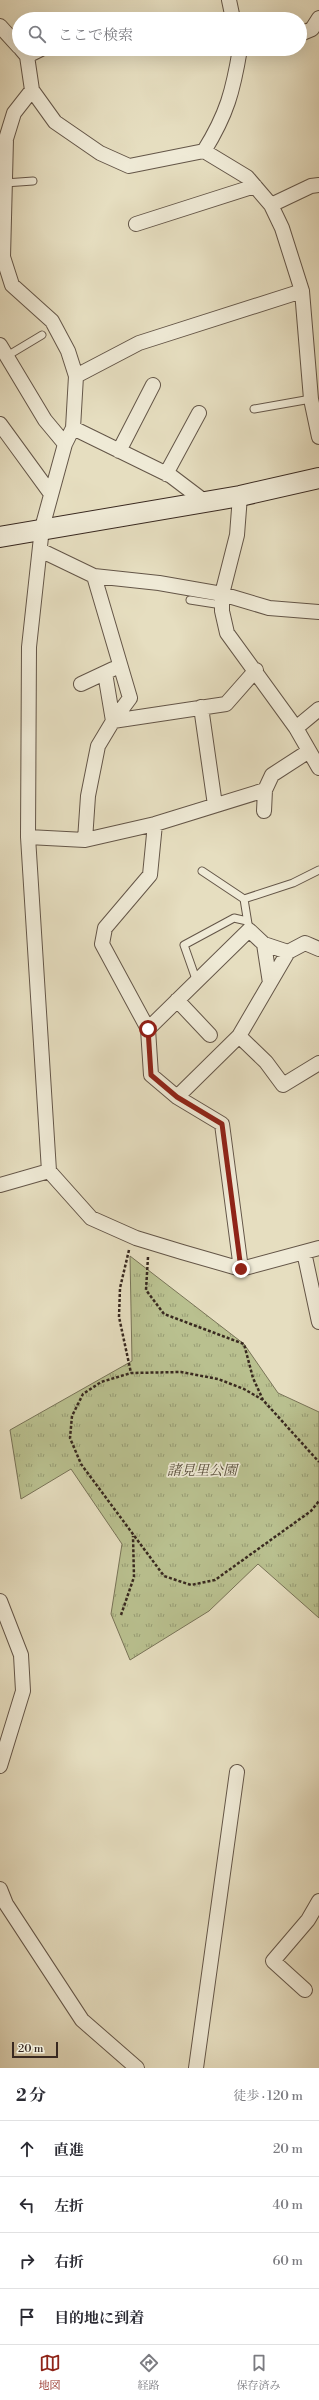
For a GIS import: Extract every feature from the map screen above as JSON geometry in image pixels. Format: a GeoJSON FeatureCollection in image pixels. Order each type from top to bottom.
{"type":"FeatureCollection","features":[{"type":"Feature","properties":{"kind":"street"},"geometry":{"type":"LineString","coordinates":[[229,0],[232,12]]}},
{"type":"Feature","properties":{"kind":"street"},"geometry":{"type":"LineString","coordinates":[[307,31],[312,29],[319,18]]}},
{"type":"Feature","properties":{"kind":"street"},"geometry":{"type":"LineString","coordinates":[[0,26],[12,39]]}},
{"type":"Feature","properties":{"kind":"street"},"geometry":{"type":"LineString","coordinates":[[24,56],[32,90],[55,122],[100,153],[129,166],[204,151],[247,177],[271,205],[282,228],[302,291],[311,399],[319,437]]}},
{"type":"Feature","properties":{"kind":"street"},"geometry":{"type":"LineString","coordinates":[[204,151],[221,124],[234,86],[239,56]]}},
{"type":"Feature","properties":{"kind":"street"},"geometry":{"type":"LineString","coordinates":[[32,90],[14,113],[6,139],[1,257],[12,285],[52,321],[68,351],[76,376],[73,428],[65,444],[42,528],[29,647],[28,837],[49,1171],[91,1218],[149,1246],[241,1269],[319,1248]]}},
{"type":"Feature","properties":{"kind":"street"},"geometry":{"type":"LineString","coordinates":[[271,205],[310,186],[319,185]]}},
{"type":"Feature","properties":{"kind":"street"},"geometry":{"type":"LineString","coordinates":[[136,224],[255,186]]}},
{"type":"Feature","properties":{"kind":"street"},"geometry":{"type":"LineString","coordinates":[[76,376],[139,343],[302,291]]}},
{"type":"Feature","properties":{"kind":"street"},"geometry":{"type":"LineString","coordinates":[[3,351],[45,420],[65,444]]}},
{"type":"Feature","properties":{"kind":"street"},"geometry":{"type":"LineString","coordinates":[[119,451],[153,385]]}},
{"type":"Feature","properties":{"kind":"street"},"geometry":{"type":"LineString","coordinates":[[166,474],[199,413]]}},
{"type":"Feature","properties":{"kind":"street"},"geometry":{"type":"LineString","coordinates":[[0,424],[51,494]]}},
{"type":"Feature","properties":{"kind":"street"},"geometry":{"type":"LineString","coordinates":[[73,428],[166,474],[204,501]]}},
{"type":"Feature","properties":{"kind":"street"},"geometry":{"type":"LineString","coordinates":[[0,537],[42,528],[240,496],[319,478]]}},
{"type":"Feature","properties":{"kind":"street"},"geometry":{"type":"LineString","coordinates":[[240,496],[237,535],[222,600],[227,633],[256,670],[296,728],[319,768]]}},
{"type":"Feature","properties":{"kind":"street"},"geometry":{"type":"LineString","coordinates":[[40,550],[94,576],[159,583],[222,600],[269,608],[319,612]]}},
{"type":"Feature","properties":{"kind":"street"},"geometry":{"type":"LineString","coordinates":[[85,840],[88,796],[98,746],[130,698],[94,576]]}},
{"type":"Feature","properties":{"kind":"street"},"geometry":{"type":"LineString","coordinates":[[81,684],[120,666]]}},
{"type":"Feature","properties":{"kind":"street"},"geometry":{"type":"LineString","coordinates":[[114,721],[226,704],[256,670]]}},
{"type":"Feature","properties":{"kind":"street"},"geometry":{"type":"LineString","coordinates":[[105,673],[114,721]]}},
{"type":"Feature","properties":{"kind":"street"},"geometry":{"type":"LineString","coordinates":[[201,707],[215,805]]}},
{"type":"Feature","properties":{"kind":"street"},"geometry":{"type":"LineString","coordinates":[[296,728],[319,709]]}},
{"type":"Feature","properties":{"kind":"street"},"geometry":{"type":"LineString","coordinates":[[264,811],[265,790],[272,775],[309,751]]}},
{"type":"Feature","properties":{"kind":"street"},"geometry":{"type":"LineString","coordinates":[[28,837],[85,840],[155,824],[265,790]]}},
{"type":"Feature","properties":{"kind":"street"},"geometry":{"type":"LineString","coordinates":[[155,824],[150,875],[105,928],[102,944],[148,1029],[151,1075],[177,1097],[222,1124],[241,1269]]}},
{"type":"Feature","properties":{"kind":"street"},"geometry":{"type":"LineString","coordinates":[[148,1029],[196,982],[248,925],[264,944],[270,983]]}},
{"type":"Feature","properties":{"kind":"street"},"geometry":{"type":"LineString","coordinates":[[177,1097],[239,1036],[288,952],[305,943],[319,949]]}},
{"type":"Feature","properties":{"kind":"street"},"geometry":{"type":"LineString","coordinates":[[264,944],[288,952]]}},
{"type":"Feature","properties":{"kind":"street"},"geometry":{"type":"LineString","coordinates":[[178,1000],[210,1035]]}},
{"type":"Feature","properties":{"kind":"street"},"geometry":{"type":"LineString","coordinates":[[239,1036],[266,1062],[283,1085],[319,1063]]}},
{"type":"Feature","properties":{"kind":"street"},"geometry":{"type":"LineString","coordinates":[[0,1185],[49,1171]]}},
{"type":"Feature","properties":{"kind":"street"},"geometry":{"type":"LineString","coordinates":[[304,1252],[319,1322]]}},
{"type":"Feature","properties":{"kind":"street"},"geometry":{"type":"LineString","coordinates":[[0,1601],[21,1655],[23,1691],[0,1766]]}},
{"type":"Feature","properties":{"kind":"street"},"geometry":{"type":"LineString","coordinates":[[196,2068],[237,1772]]}},
{"type":"Feature","properties":{"kind":"street"},"geometry":{"type":"LineString","coordinates":[[0,1889],[6,1904],[82,2020],[138,2068]]}},
{"type":"Feature","properties":{"kind":"street"},"geometry":{"type":"LineString","coordinates":[[304,1990],[273,1961],[308,1920],[319,1901]]}},
{"type":"Feature","properties":{"kind":"lane"},"geometry":{"type":"LineString","coordinates":[[5,183],[33,181]]}},
{"type":"Feature","properties":{"kind":"lane"},"geometry":{"type":"LineString","coordinates":[[3,351],[42,335]]}},
{"type":"Feature","properties":{"kind":"lane"},"geometry":{"type":"LineString","coordinates":[[254,409],[311,399]]}},
{"type":"Feature","properties":{"kind":"lane"},"geometry":{"type":"LineString","coordinates":[[190,600],[222,600]]}},
{"type":"Feature","properties":{"kind":"lane"},"geometry":{"type":"LineString","coordinates":[[244,899],[293,883],[319,870]]}},
{"type":"Feature","properties":{"kind":"lane"},"geometry":{"type":"LineString","coordinates":[[202,871],[244,899],[248,925]]}},
{"type":"Feature","properties":{"kind":"lane"},"geometry":{"type":"LineString","coordinates":[[196,982],[184,945],[234,918],[248,925]]}},
{"type":"Feature","properties":{"kind":"path"},"geometry":{"type":"LineString","coordinates":[[131,1373],[119,1317],[120,1288],[128,1250],[149,1246],[146,1290],[164,1314],[244,1344],[252,1378],[263,1400],[319,1462]]}},
{"type":"Feature","properties":{"kind":"path"},"geometry":{"type":"LineString","coordinates":[[263,1400],[244,1389],[218,1379],[181,1372],[131,1373],[101,1382],[83,1394],[72,1416],[70,1438],[81,1464],[164,1576],[191,1585],[215,1580],[311,1511],[319,1502]]}},
{"type":"Feature","properties":{"kind":"path"},"geometry":{"type":"LineString","coordinates":[[120,1615],[134,1577],[133,1534]]}},
{"type":"Feature","properties":{"kind":"green space","name":"諸見里公園"},"geometry":{"type":"Polygon","coordinates":[[[130,1256],[244,1344],[278,1393],[319,1412],[319,1618],[258,1564],[209,1611],[130,1660],[111,1614],[122,1544],[71,1469],[21,1499],[10,1430],[132,1361],[130,1256]]]}},
{"type":"Feature","properties":{"kind":"route"},"geometry":{"type":"LineString","coordinates":[[148,1029],[151,1075],[177,1097],[222,1124],[241,1269]]}}]}
